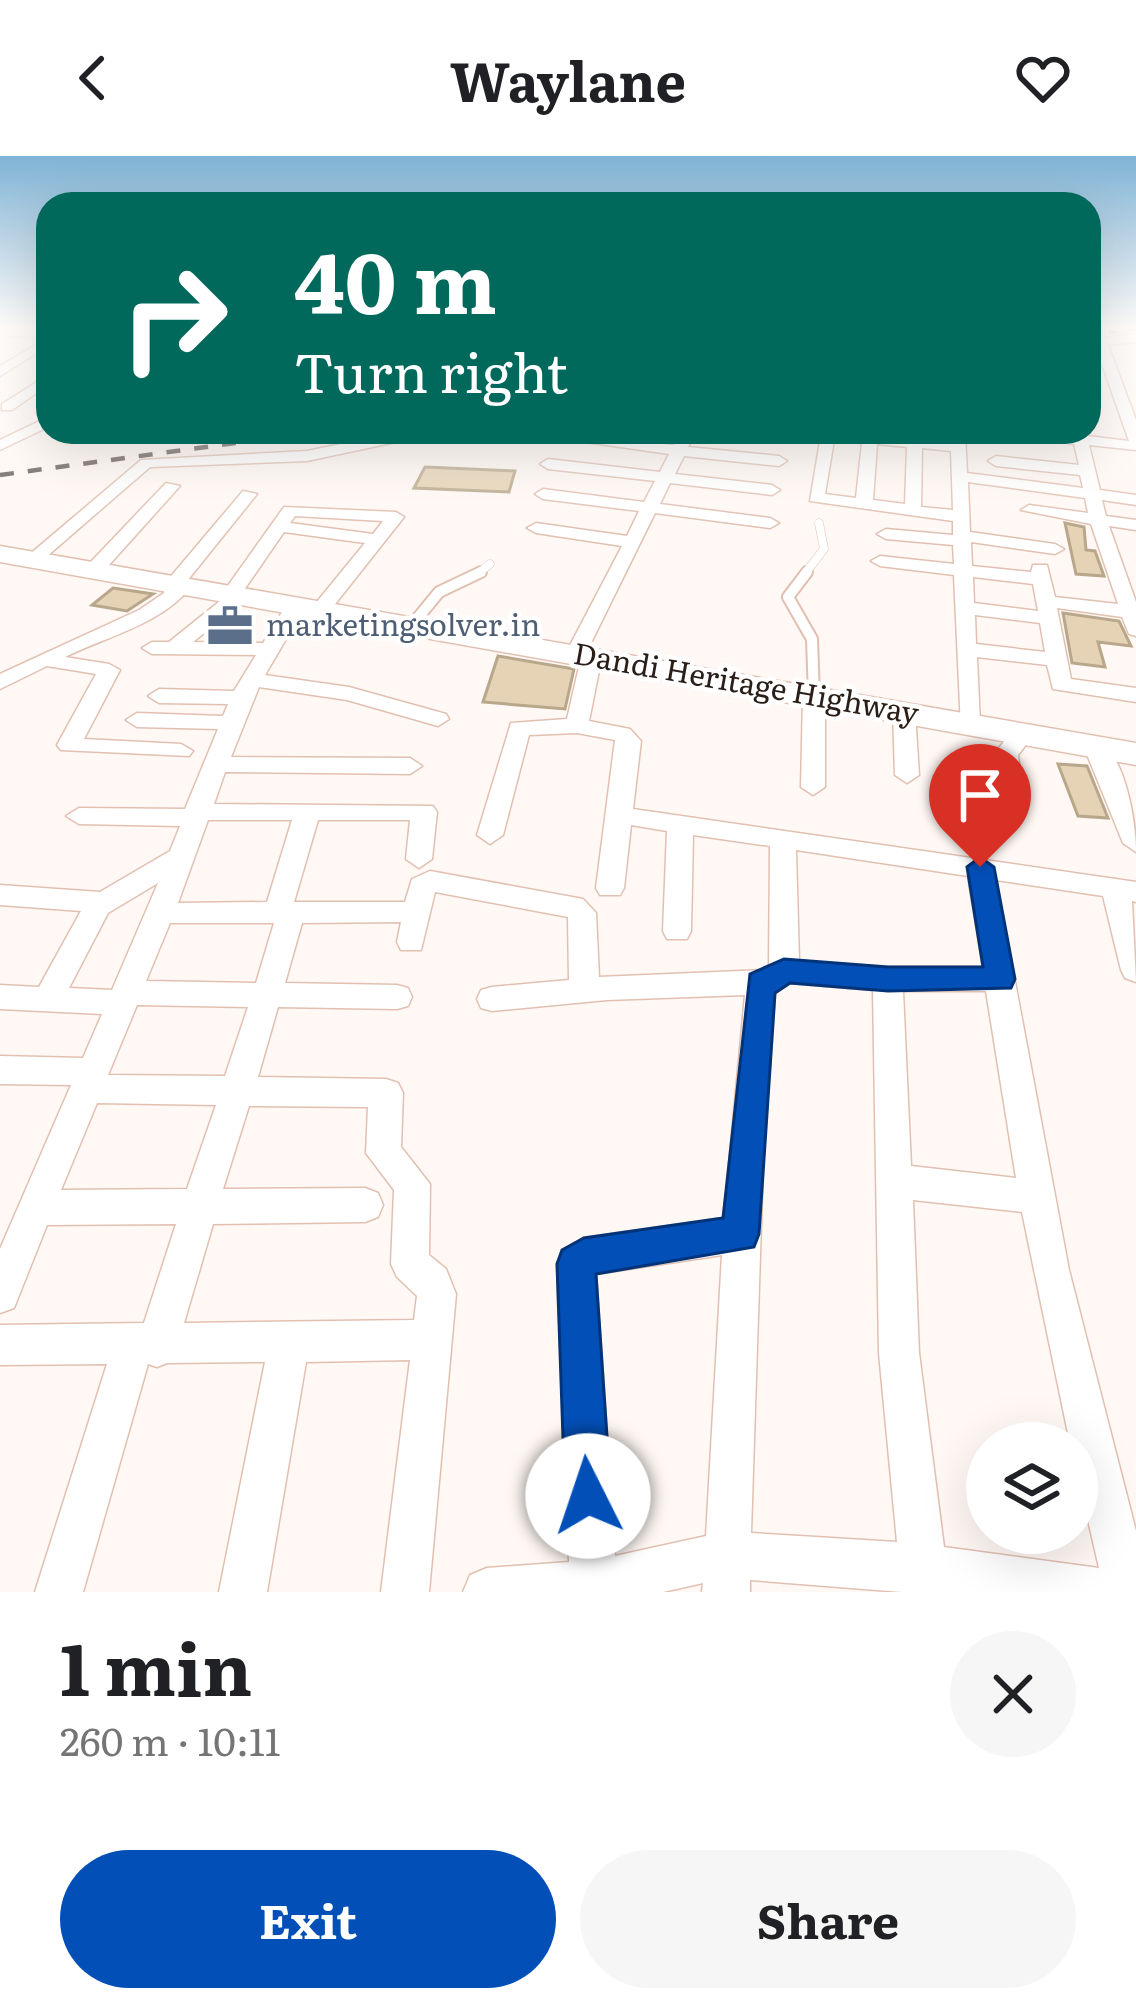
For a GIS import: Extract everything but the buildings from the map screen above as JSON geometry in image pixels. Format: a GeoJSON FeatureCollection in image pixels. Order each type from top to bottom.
{"type":"FeatureCollection","features":[{"type":"Feature","properties":{"kind":"highway","name":"Dandi Heritage Highway"},"geometry":{"type":"LineString","coordinates":[[16,557],[1136,754]]}},
{"type":"Feature","properties":{"kind":"street"},"geometry":{"type":"LineString","coordinates":[[1101,439],[1136,443],[1120,395]]}},
{"type":"Feature","properties":{"kind":"street"},"geometry":{"type":"LineString","coordinates":[[3,407],[36,408]]}},
{"type":"Feature","properties":{"kind":"street"},"geometry":{"type":"LineString","coordinates":[[0,446],[36,428]]}},
{"type":"Feature","properties":{"kind":"street"},"geometry":{"type":"LineString","coordinates":[[0,431],[28,432]]}},
{"type":"Feature","properties":{"kind":"street"},"geometry":{"type":"LineString","coordinates":[[16,557],[146,464],[314,455],[352,444]]}},
{"type":"Feature","properties":{"kind":"street"},"geometry":{"type":"LineString","coordinates":[[577,726],[584,655],[681,444]]}},
{"type":"Feature","properties":{"kind":"street"},"geometry":{"type":"LineString","coordinates":[[697,444],[779,461]]}},
{"type":"Feature","properties":{"kind":"street"},"geometry":{"type":"LineString","coordinates":[[826,444],[816,498],[864,506],[898,523],[1054,549]]}},
{"type":"Feature","properties":{"kind":"street"},"geometry":{"type":"LineString","coordinates":[[864,506],[870,444]]}},
{"type":"Feature","properties":{"kind":"street"},"geometry":{"type":"LineString","coordinates":[[898,523],[914,444]]}},
{"type":"Feature","properties":{"kind":"street"},"geometry":{"type":"LineString","coordinates":[[959,444],[969,723]]}},
{"type":"Feature","properties":{"kind":"street"},"geometry":{"type":"LineString","coordinates":[[1082,444],[1099,519],[1134,621]]}},
{"type":"Feature","properties":{"kind":"street"},"geometry":{"type":"LineString","coordinates":[[0,683],[165,606],[247,489],[254,458]]}},
{"type":"Feature","properties":{"kind":"street"},"geometry":{"type":"LineString","coordinates":[[996,461],[1088,471]]}},
{"type":"Feature","properties":{"kind":"street"},"geometry":{"type":"LineString","coordinates":[[548,464],[772,490]]}},
{"type":"Feature","properties":{"kind":"street"},"geometry":{"type":"LineString","coordinates":[[963,477],[1136,500]]}},
{"type":"Feature","properties":{"kind":"street"},"geometry":{"type":"LineString","coordinates":[[93,571],[172,486]]}},
{"type":"Feature","properties":{"kind":"street"},"geometry":{"type":"LineString","coordinates":[[543,494],[770,523]]}},
{"type":"Feature","properties":{"kind":"street"},"geometry":{"type":"LineString","coordinates":[[2,1285],[160,913],[241,700],[269,650],[380,540],[396,517],[295,510],[278,526],[236,595],[175,647]]}},
{"type":"Feature","properties":{"kind":"street"},"geometry":{"type":"LineString","coordinates":[[1029,510],[1136,525]]}},
{"type":"Feature","properties":{"kind":"street"},"geometry":{"type":"LineString","coordinates":[[898,523],[963,531]]}},
{"type":"Feature","properties":{"kind":"street"},"geometry":{"type":"LineString","coordinates":[[278,526],[380,540]]}},
{"type":"Feature","properties":{"kind":"street"},"geometry":{"type":"LineString","coordinates":[[536,528],[633,542]]}},
{"type":"Feature","properties":{"kind":"street"},"geometry":{"type":"LineString","coordinates":[[880,561],[964,569],[1134,621]]}},
{"type":"Feature","properties":{"kind":"street"},"geometry":{"type":"LineString","coordinates":[[965,608],[1043,592]]}},
{"type":"Feature","properties":{"kind":"street"},"geometry":{"type":"LineString","coordinates":[[1043,592],[1061,684],[1136,695]]}},
{"type":"Feature","properties":{"kind":"street"},"geometry":{"type":"LineString","coordinates":[[152,648],[269,650]]}},
{"type":"Feature","properties":{"kind":"street"},"geometry":{"type":"LineString","coordinates":[[966,649],[1056,660]]}},
{"type":"Feature","properties":{"kind":"street"},"geometry":{"type":"LineString","coordinates":[[47,660],[109,670],[69,745],[181,751]]}},
{"type":"Feature","properties":{"kind":"street"},"geometry":{"type":"LineString","coordinates":[[159,696],[241,700],[349,694],[438,719]]}},
{"type":"Feature","properties":{"kind":"street"},"geometry":{"type":"LineString","coordinates":[[813,787],[814,696]]}},
{"type":"Feature","properties":{"kind":"street"},"geometry":{"type":"LineString","coordinates":[[137,720],[241,700]]}},
{"type":"Feature","properties":{"kind":"street"},"geometry":{"type":"LineString","coordinates":[[904,712],[907,775]]}},
{"type":"Feature","properties":{"kind":"street"},"geometry":{"type":"LineString","coordinates":[[490,835],[519,728],[577,726],[622,734],[629,741],[610,888]]}},
{"type":"Feature","properties":{"kind":"street"},"geometry":{"type":"LineString","coordinates":[[971,788],[1004,788],[1009,778],[1006,754],[1023,733]]}},
{"type":"Feature","properties":{"kind":"street"},"geometry":{"type":"LineString","coordinates":[[1096,747],[1136,843]]}},
{"type":"Feature","properties":{"kind":"street"},"geometry":{"type":"LineString","coordinates":[[215,764],[410,766]]}},
{"type":"Feature","properties":{"kind":"street"},"geometry":{"type":"LineString","coordinates":[[79,816],[424,812],[419,859]]}},
{"type":"Feature","properties":{"kind":"street"},"geometry":{"type":"LineString","coordinates":[[291,913],[279,907],[307,813]]}},
{"type":"Feature","properties":{"kind":"street"},"geometry":{"type":"LineString","coordinates":[[618,814],[1126,890],[1136,970]]}},
{"type":"Feature","properties":{"kind":"street"},"geometry":{"type":"LineString","coordinates":[[677,932],[680,824]]}},
{"type":"Feature","properties":{"kind":"street"},"geometry":{"type":"LineString","coordinates":[[725,1573],[741,1234],[772,977],[782,838]]}},
{"type":"Feature","properties":{"kind":"street"},"geometry":{"type":"LineString","coordinates":[[48,999],[102,902],[178,858]]}},
{"type":"Feature","properties":{"kind":"street"},"geometry":{"type":"LineString","coordinates":[[980,867],[1050,1270],[1128,1592]]}},
{"type":"Feature","properties":{"kind":"street"},"geometry":{"type":"LineString","coordinates":[[411,942],[422,886],[430,881],[580,908],[584,992]]}},
{"type":"Feature","properties":{"kind":"street"},"geometry":{"type":"LineString","coordinates":[[0,896],[102,902]]}},
{"type":"Feature","properties":{"kind":"street"},"geometry":{"type":"LineString","coordinates":[[160,913],[417,912]]}},
{"type":"Feature","properties":{"kind":"street"},"geometry":{"type":"LineString","coordinates":[[59,1592],[240,1091],[291,913]]}},
{"type":"Feature","properties":{"kind":"street"},"geometry":{"type":"LineString","coordinates":[[492,999],[772,977],[1000,979]]}},
{"type":"Feature","properties":{"kind":"street"},"geometry":{"type":"LineString","coordinates":[[888,979],[898,1353],[924,1579]]}},
{"type":"Feature","properties":{"kind":"street"},"geometry":{"type":"LineString","coordinates":[[0,997],[269,992],[398,997]]}},
{"type":"Feature","properties":{"kind":"street"},"geometry":{"type":"LineString","coordinates":[[0,1070],[240,1091],[386,1094],[383,1153],[409,1179],[413,1193],[410,1264],[436,1288],[405,1592]]}},
{"type":"Feature","properties":{"kind":"street"},"geometry":{"type":"LineString","coordinates":[[894,1181],[1038,1197]]}},
{"type":"Feature","properties":{"kind":"street"},"geometry":{"type":"LineString","coordinates":[[36,1208],[365,1205]]}},
{"type":"Feature","properties":{"kind":"street"},"geometry":{"type":"LineString","coordinates":[[593,1584],[576,1264],[584,1257],[741,1234]]}},
{"type":"Feature","properties":{"kind":"street"},"geometry":{"type":"LineString","coordinates":[[0,1345],[145,1347],[431,1340]]}},
{"type":"Feature","properties":{"kind":"street"},"geometry":{"type":"LineString","coordinates":[[243,1592],[289,1344]]}},
{"type":"Feature","properties":{"kind":"street"},"geometry":{"type":"LineString","coordinates":[[488,1592],[725,1573],[924,1579],[1103,1592]]}},
{"type":"Feature","properties":{"kind":"lane"},"geometry":{"type":"LineString","coordinates":[[814,696],[812,639],[788,597],[824,549],[819,523]]}},
{"type":"Feature","properties":{"kind":"lane"},"geometry":{"type":"LineString","coordinates":[[412,625],[439,592],[490,564]]}},
{"type":"Feature","properties":{"kind":"railway"},"geometry":{"type":"LineString","coordinates":[[0,475],[228,444]]}},
{"type":"Feature","properties":{"kind":"place","name":"marketingsolver.in"},"geometry":{"type":"Point","coordinates":[230,626]}},
{"type":"Feature","properties":{"kind":"route"},"geometry":{"type":"LineString","coordinates":[[588,1496],[576,1264],[584,1257],[741,1234],[760,982],[772,982],[784,971],[888,979],[1000,979],[980,867]]}}]}
